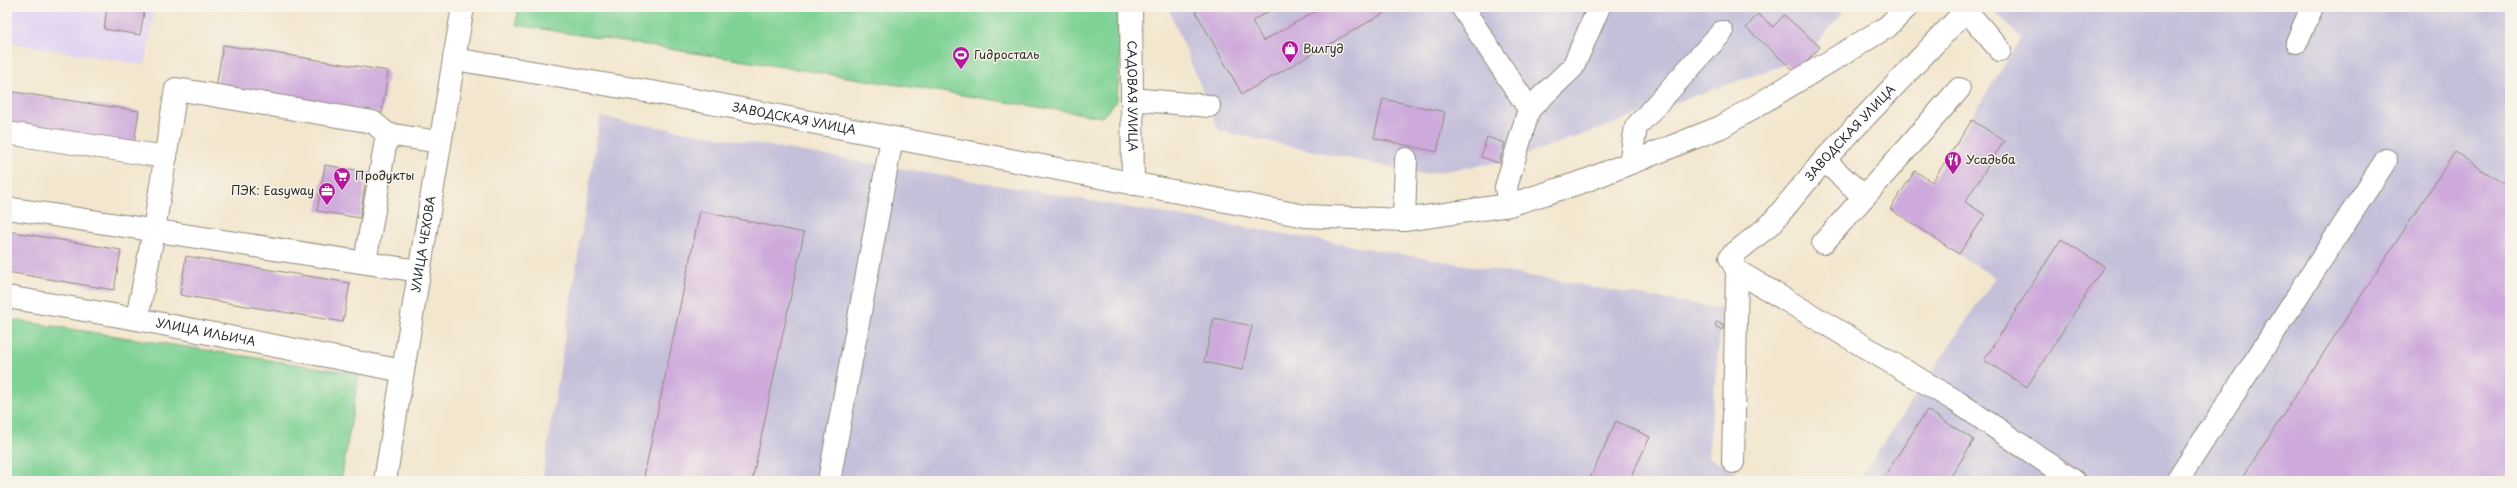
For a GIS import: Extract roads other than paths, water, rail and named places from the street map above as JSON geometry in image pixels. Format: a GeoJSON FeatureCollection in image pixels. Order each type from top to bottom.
{"type":"FeatureCollection","features":[{"type":"Feature","properties":{"kind":"main road","name":"УЛИЦА ЧЕХОВА"},"geometry":{"type":"LineString","coordinates":[[385,481],[439,142],[463,7]]}},
{"type":"Feature","properties":{"kind":"main road","name":"САДОВАЯ УЛИЦА"},"geometry":{"type":"LineString","coordinates":[[1131,7],[1127,89],[1133,184]]}},
{"type":"Feature","properties":{"kind":"main road"},"geometry":{"type":"LineString","coordinates":[[1462,7],[1529,109]]}},
{"type":"Feature","properties":{"kind":"main road"},"geometry":{"type":"LineString","coordinates":[[1509,205],[1506,187],[1529,109],[1573,67],[1599,7]]}},
{"type":"Feature","properties":{"kind":"main road","name":"ЗАВОДСКАЯ УЛИЦА"},"geometry":{"type":"LineString","coordinates":[[454,59],[663,94],[1304,216],[1404,220],[1509,205],[1584,181],[1721,127],[1887,27],[1907,7]]}},
{"type":"Feature","properties":{"kind":"main road"},"geometry":{"type":"LineString","coordinates":[[2297,42],[2312,7]]}},
{"type":"Feature","properties":{"kind":"main road","name":"ЗАВОДСКАЯ УЛИЦА"},"geometry":{"type":"LineString","coordinates":[[1734,264],[1771,224],[1824,160],[1967,8]]}},
{"type":"Feature","properties":{"kind":"main road"},"geometry":{"type":"LineString","coordinates":[[1967,8],[2000,50]]}},
{"type":"Feature","properties":{"kind":"main road"},"geometry":{"type":"LineString","coordinates":[[1630,163],[1636,127],[1722,32]]}},
{"type":"Feature","properties":{"kind":"main road"},"geometry":{"type":"LineString","coordinates":[[137,319],[154,230],[176,89],[373,122],[387,134],[439,142]]}},
{"type":"Feature","properties":{"kind":"main road"},"geometry":{"type":"LineString","coordinates":[[1127,89],[1209,106]]}},
{"type":"Feature","properties":{"kind":"main road"},"geometry":{"type":"LineString","coordinates":[[1823,243],[1960,90]]}},
{"type":"Feature","properties":{"kind":"main road"},"geometry":{"type":"LineString","coordinates":[[7,133],[166,157]]}},
{"type":"Feature","properties":{"kind":"main road"},"geometry":{"type":"LineString","coordinates":[[365,262],[387,134]]}},
{"type":"Feature","properties":{"kind":"main road"},"geometry":{"type":"LineString","coordinates":[[829,481],[892,138]]}},
{"type":"Feature","properties":{"kind":"main road"},"geometry":{"type":"LineString","coordinates":[[1404,220],[1406,159]]}},
{"type":"Feature","properties":{"kind":"main road"},"geometry":{"type":"LineString","coordinates":[[1824,160],[1864,197]]}},
{"type":"Feature","properties":{"kind":"main road"},"geometry":{"type":"LineString","coordinates":[[2176,481],[2386,160]]}},
{"type":"Feature","properties":{"kind":"main road"},"geometry":{"type":"LineString","coordinates":[[7,208],[419,271]]}},
{"type":"Feature","properties":{"kind":"main road"},"geometry":{"type":"LineString","coordinates":[[1732,462],[1734,264]]}},
{"type":"Feature","properties":{"kind":"main road"},"geometry":{"type":"LineString","coordinates":[[1734,264],[1956,401],[2074,481]]}},
{"type":"Feature","properties":{"kind":"main road","name":"УЛИЦА ИЛЬИЧА"},"geometry":{"type":"LineString","coordinates":[[7,296],[137,319],[403,371]]}},
{"type":"Feature","properties":{"kind":"place","name":"Вилгуд"},"geometry":{"type":"Point","coordinates":[1290,64]}},
{"type":"Feature","properties":{"kind":"place","name":"Гидросталь"},"geometry":{"type":"Point","coordinates":[961,70]}},
{"type":"Feature","properties":{"kind":"place","name":"Усадьба"},"geometry":{"type":"Point","coordinates":[1953,175]}},
{"type":"Feature","properties":{"kind":"place","name":"Продукты"},"geometry":{"type":"Point","coordinates":[342,191]}},
{"type":"Feature","properties":{"kind":"place","name":"ПЭК: Easyway"},"geometry":{"type":"Point","coordinates":[327,206]}}]}
